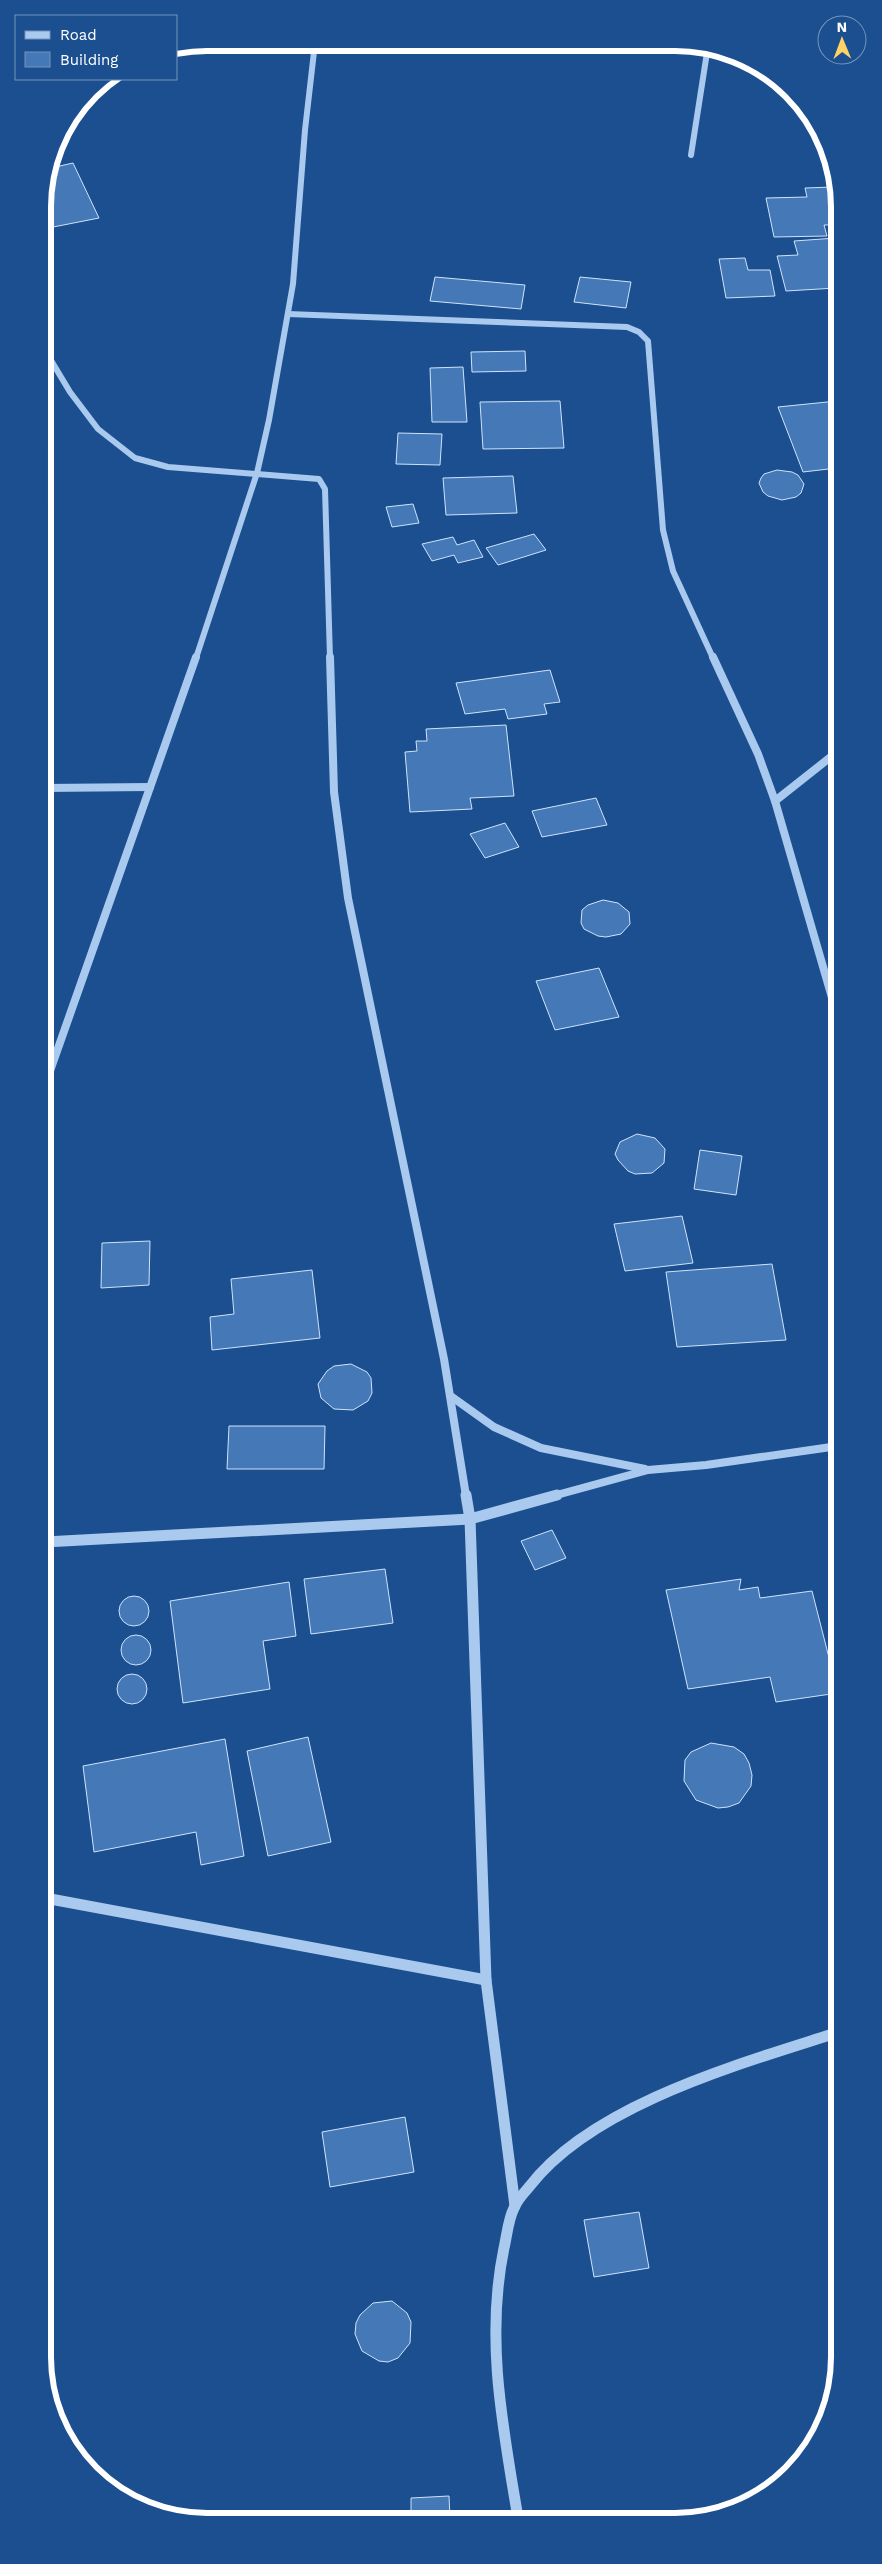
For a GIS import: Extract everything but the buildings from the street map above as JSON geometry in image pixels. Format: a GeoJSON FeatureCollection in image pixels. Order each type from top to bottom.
{"type":"FeatureCollection","features":[{"type":"Feature","properties":{"kind":"street"},"geometry":{"type":"LineString","coordinates":[[52,1066],[218,595],[257,473],[293,284],[306,130],[315,52]]}},
{"type":"Feature","properties":{"kind":"street"},"geometry":{"type":"LineString","coordinates":[[691,155],[707,55]]}},
{"type":"Feature","properties":{"kind":"street"},"geometry":{"type":"LineString","coordinates":[[288,314],[627,327],[639,331],[648,341],[663,530],[673,571],[758,754],[775,801],[831,993]]}},
{"type":"Feature","properties":{"kind":"street"},"geometry":{"type":"LineString","coordinates":[[52,363],[70,392],[98,429],[134,458],[168,467],[319,479],[325,489],[334,792],[348,898],[452,1397],[470,1519],[486,1980],[515,2206],[498,2271],[494,2358],[517,2513]]}},
{"type":"Feature","properties":{"kind":"street"},"geometry":{"type":"LineString","coordinates":[[775,801],[831,757]]}},
{"type":"Feature","properties":{"kind":"street"},"geometry":{"type":"LineString","coordinates":[[52,788],[150,787]]}},
{"type":"Feature","properties":{"kind":"street"},"geometry":{"type":"LineString","coordinates":[[452,1397],[494,1427],[541,1448],[648,1470]]}},
{"type":"Feature","properties":{"kind":"street"},"geometry":{"type":"LineString","coordinates":[[51,1542],[470,1519],[648,1470],[830,1447]]}},
{"type":"Feature","properties":{"kind":"street"},"geometry":{"type":"LineString","coordinates":[[51,1899],[486,1980]]}},
{"type":"Feature","properties":{"kind":"street"},"geometry":{"type":"LineString","coordinates":[[515,2206],[549,2162],[591,2132],[648,2102],[731,2068],[830,2035]]}}]}
